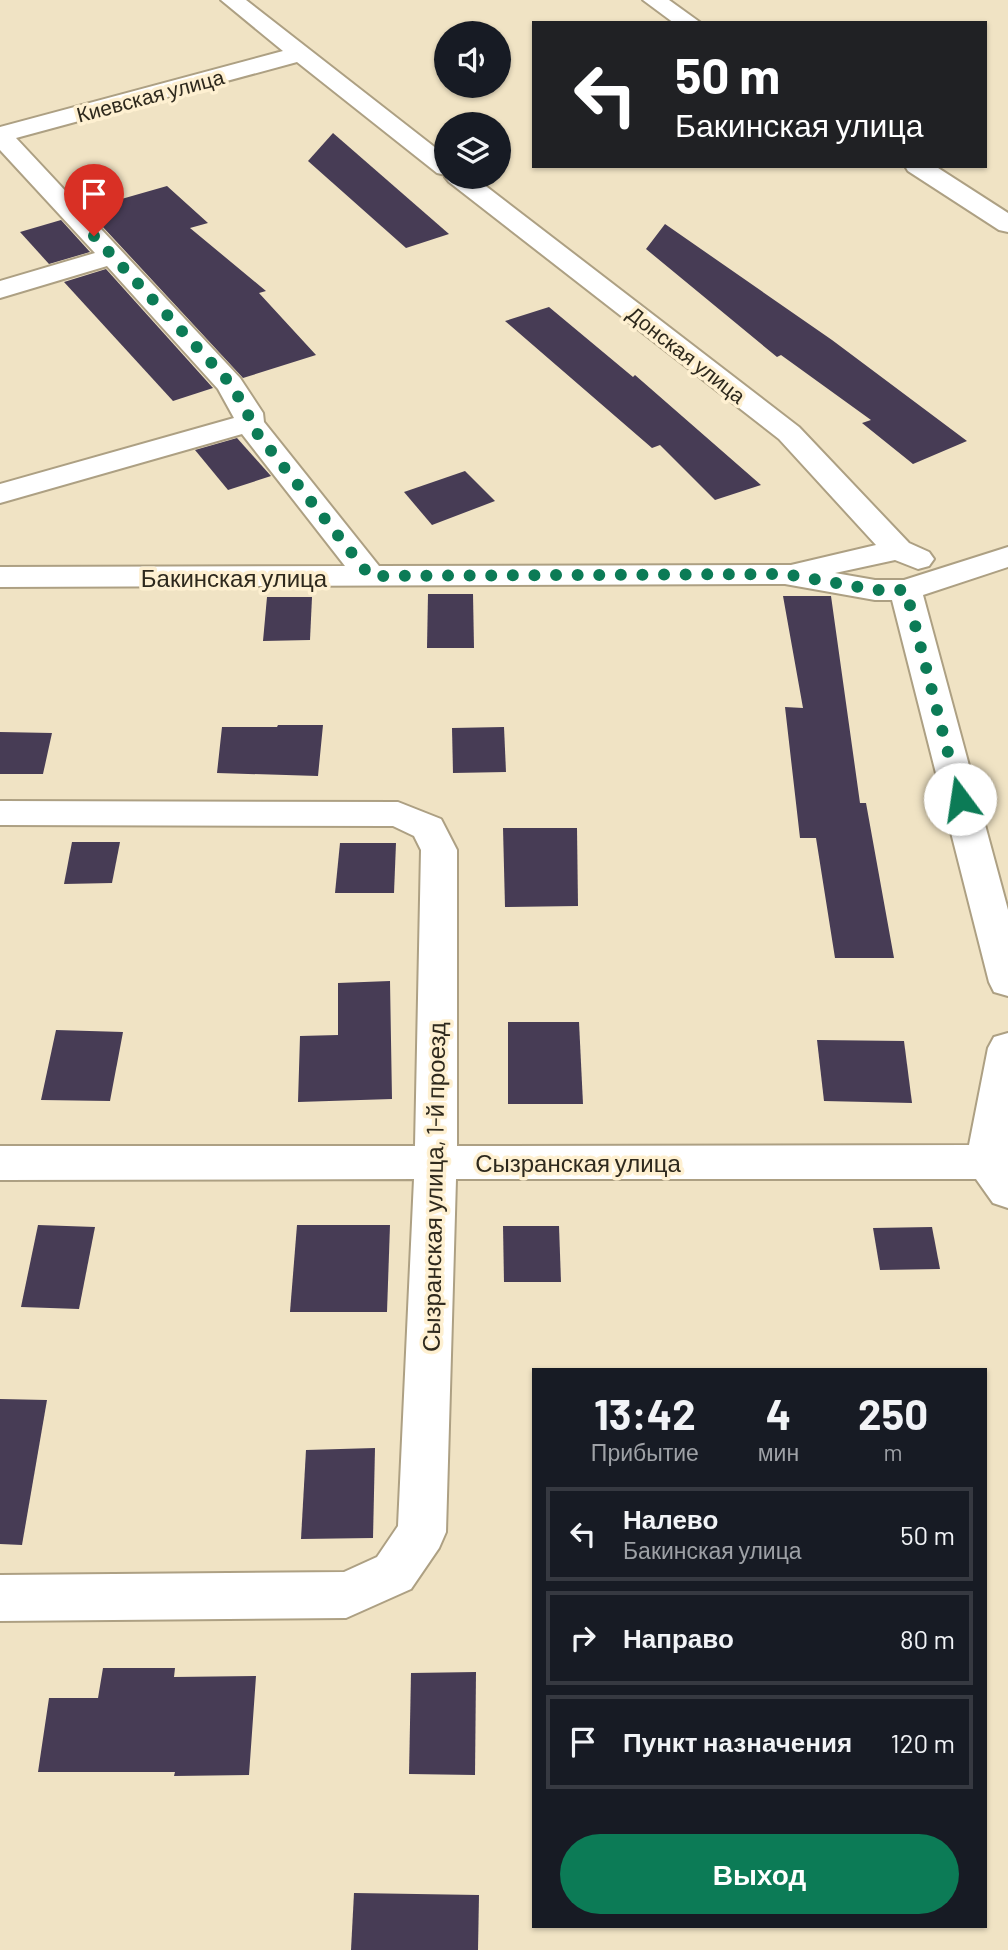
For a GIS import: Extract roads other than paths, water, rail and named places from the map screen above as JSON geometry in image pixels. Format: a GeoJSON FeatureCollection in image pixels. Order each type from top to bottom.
{"type":"FeatureCollection","features":[{"type":"Feature","properties":{"kind":"street"},"geometry":{"type":"LineString","coordinates":[[232,0],[434,159]]}},
{"type":"Feature","properties":{"kind":"street"},"geometry":{"type":"LineString","coordinates":[[654,0],[687,21]]}},
{"type":"Feature","properties":{"kind":"street","name":"Киевская улица"},"geometry":{"type":"LineString","coordinates":[[0,135],[300,54]]}},
{"type":"Feature","properties":{"kind":"street"},"geometry":{"type":"LineString","coordinates":[[0,135],[230,383],[248,413],[249,423],[370,576]]}},
{"type":"Feature","properties":{"kind":"street"},"geometry":{"type":"LineString","coordinates":[[920,168],[1008,224]]}},
{"type":"Feature","properties":{"kind":"street","name":"Донская улица"},"geometry":{"type":"LineString","coordinates":[[474,189],[789,433],[898,550]]}},
{"type":"Feature","properties":{"kind":"street"},"geometry":{"type":"LineString","coordinates":[[0,290],[113,256]]}},
{"type":"Feature","properties":{"kind":"street"},"geometry":{"type":"LineString","coordinates":[[0,494],[249,423]]}},
{"type":"Feature","properties":{"kind":"street"},"geometry":{"type":"LineString","coordinates":[[785,574],[898,550],[952,575]]}},
{"type":"Feature","properties":{"kind":"street","name":"Бакинская улица"},"geometry":{"type":"LineString","coordinates":[[0,577],[785,574],[876,590],[906,590],[1008,557]]}},
{"type":"Feature","properties":{"kind":"street"},"geometry":{"type":"LineString","coordinates":[[906,590],[1008,982]]}},
{"type":"Feature","properties":{"kind":"street","name":"Сызранская улица, 1-й проезд"},"geometry":{"type":"LineString","coordinates":[[0,813],[398,814],[428,828],[439,850],[436,1161],[422,1532],[394,1573],[346,1595],[0,1598]]}},
{"type":"Feature","properties":{"kind":"street"},"geometry":{"type":"LineString","coordinates":[[998,1177],[1008,1048]]}},
{"type":"Feature","properties":{"kind":"street","name":"Сызранская улица"},"geometry":{"type":"LineString","coordinates":[[0,1163],[436,1161],[998,1177]]}}]}
